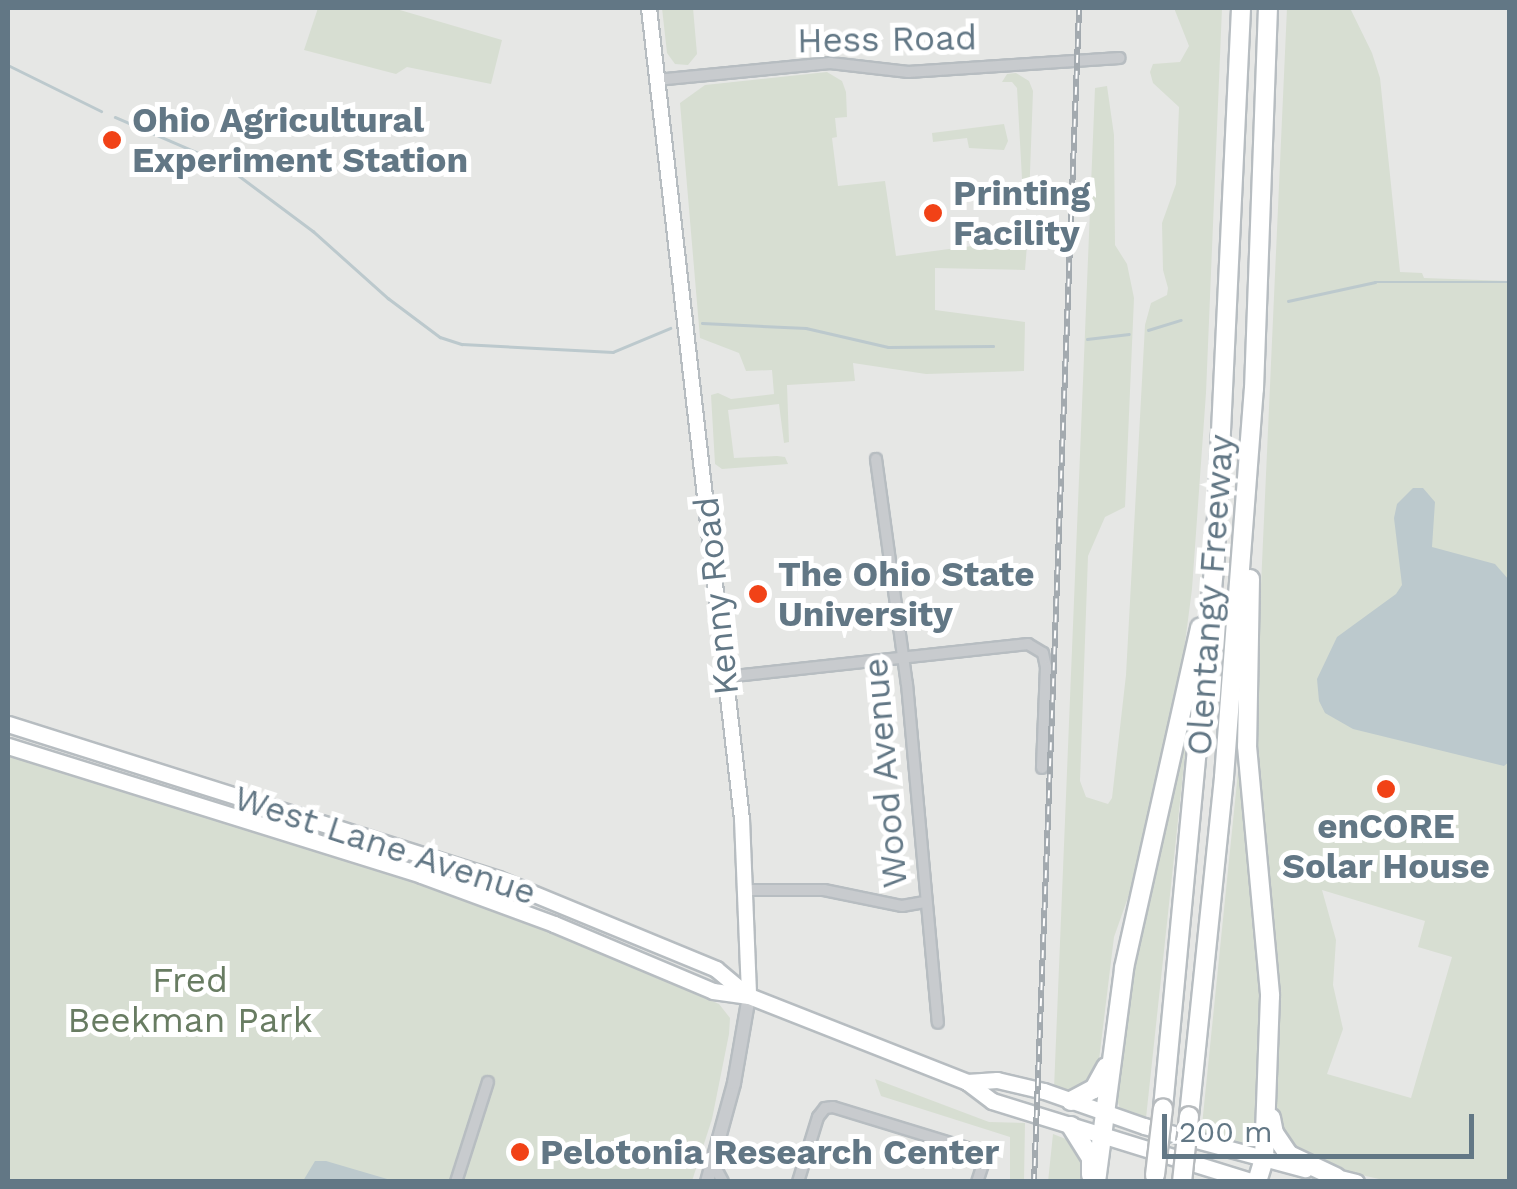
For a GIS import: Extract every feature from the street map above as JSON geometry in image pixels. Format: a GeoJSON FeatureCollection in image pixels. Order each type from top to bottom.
{"type":"FeatureCollection","features":[{"type":"Feature","properties":{"kind":"highway","name":"Olentangy Freeway"},"geometry":{"type":"LineString","coordinates":[[1154,1178],[1215,558],[1240,8]]}},
{"type":"Feature","properties":{"kind":"highway","name":"Olentangy Freeway"},"geometry":{"type":"LineString","coordinates":[[1182,1182],[1221,814],[1254,389],[1268,8]]}},
{"type":"Feature","properties":{"kind":"highway"},"geometry":{"type":"LineString","coordinates":[[1254,389],[1248,746],[1268,950],[1264,1159],[1255,1182]]}},
{"type":"Feature","properties":{"kind":"highway"},"geometry":{"type":"LineString","coordinates":[[1094,1182],[1133,923],[1215,558]]}},
{"type":"Feature","properties":{"kind":"highway"},"geometry":{"type":"LineString","coordinates":[[1072,1101],[1100,1081],[1115,1038]]}},
{"type":"Feature","properties":{"kind":"highway"},"geometry":{"type":"LineString","coordinates":[[1267,1099],[1274,1133],[1289,1154],[1336,1177]]}},
{"type":"Feature","properties":{"kind":"highway"},"geometry":{"type":"LineString","coordinates":[[1071,1126],[1091,1158],[1094,1182]]}},
{"type":"Feature","properties":{"kind":"main road","name":"Kenny Road"},"geometry":{"type":"LineString","coordinates":[[649,8],[747,890],[749,996]]}},
{"type":"Feature","properties":{"kind":"main road","name":"West Lane Avenue"},"geometry":{"type":"LineString","coordinates":[[8,724],[498,879],[716,969],[749,996]]}},
{"type":"Feature","properties":{"kind":"main road","name":"West Lane Avenue"},"geometry":{"type":"LineString","coordinates":[[8,746],[421,875],[554,924],[713,991],[749,996],[968,1082],[992,1101],[1255,1182]]}},
{"type":"Feature","properties":{"kind":"main road","name":"West Lane Avenue"},"geometry":{"type":"LineString","coordinates":[[968,1082],[997,1080],[1264,1159],[1356,1182]]}},
{"type":"Feature","properties":{"kind":"street","name":"Hess Road"},"geometry":{"type":"LineString","coordinates":[[656,80],[830,62],[908,72],[1120,58]]}},
{"type":"Feature","properties":{"kind":"street","name":"Wood Avenue"},"geometry":{"type":"LineString","coordinates":[[876,459],[928,882],[924,902],[938,1023]]}},
{"type":"Feature","properties":{"kind":"street"},"geometry":{"type":"LineString","coordinates":[[725,677],[903,661],[1018,644],[1037,647],[1046,666],[1042,768]]}},
{"type":"Feature","properties":{"kind":"street"},"geometry":{"type":"LineString","coordinates":[[747,890],[824,890],[902,906],[924,902]]}},
{"type":"Feature","properties":{"kind":"street","name":"Kenny Road"},"geometry":{"type":"LineString","coordinates":[[707,1182],[734,1084],[749,996]]}},
{"type":"Feature","properties":{"kind":"street"},"geometry":{"type":"LineString","coordinates":[[456,1182],[488,1082]]}},
{"type":"Feature","properties":{"kind":"street"},"geometry":{"type":"LineString","coordinates":[[798,1182],[824,1108],[885,1123],[981,1156],[977,1182]]}},
{"type":"Feature","properties":{"kind":"street"},"geometry":{"type":"LineString","coordinates":[[713,1163],[723,1182]]}},
{"type":"Feature","properties":{"kind":"shaded area","name":"The Ohio State University"},"geometry":{"type":"Polygon","coordinates":[[[8,8],[1509,8],[1509,1181],[8,1181],[8,8]]]}},
{"type":"Feature","properties":{"kind":"shaded area"},"geometry":{"type":"Polygon","coordinates":[[[1413,488],[1423,488],[1435,502],[1432,547],[1495,564],[1509,580],[1510,761],[1504,766],[1353,729],[1325,713],[1319,701],[1317,679],[1337,637],[1396,594],[1402,585],[1394,518],[1397,504],[1413,488]]]}},
{"type":"Feature","properties":{"kind":"shaded area"},"geometry":{"type":"Polygon","coordinates":[[[315,1161],[326,1161],[394,1181],[303,1181],[315,1161]]]}},
{"type":"Feature","properties":{"kind":"green space"},"geometry":{"type":"Polygon","coordinates":[[[318,8],[393,8],[502,40],[491,84],[407,67],[396,74],[304,50],[318,8]]]}},
{"type":"Feature","properties":{"kind":"green space"},"geometry":{"type":"Polygon","coordinates":[[[662,8],[693,8],[697,54],[688,65],[675,64],[667,53],[662,8]]]}},
{"type":"Feature","properties":{"kind":"green space"},"geometry":{"type":"Polygon","coordinates":[[[1174,8],[1222,8],[1206,393],[1192,589],[1178,697],[1137,872],[1114,937],[1098,1068],[1096,1076],[1076,1093],[1054,1089],[1095,88],[1107,86],[1114,135],[1115,245],[1127,264],[1134,298],[1125,507],[1105,517],[1088,556],[1080,781],[1086,797],[1108,804],[1112,798],[1126,675],[1145,325],[1151,303],[1167,295],[1162,223],[1176,184],[1179,107],[1153,83],[1150,72],[1153,64],[1180,62],[1189,46],[1174,8]]]}},
{"type":"Feature","properties":{"kind":"green space"},"geometry":{"type":"Polygon","coordinates":[[[1287,8],[1350,8],[1380,78],[1400,272],[1422,273],[1424,278],[1509,281],[1509,1181],[1388,1181],[1317,1165],[1291,1148],[1274,1117],[1278,960],[1254,741],[1287,8]],[[1322,890],[1336,940],[1333,985],[1343,1029],[1327,1074],[1411,1098],[1452,957],[1418,947],[1425,921],[1322,890]]]}},
{"type":"Feature","properties":{"kind":"green space"},"geometry":{"type":"Polygon","coordinates":[[[827,72],[842,81],[846,92],[847,117],[835,118],[837,137],[832,138],[838,186],[885,181],[896,256],[987,244],[988,250],[1027,245],[1025,270],[935,268],[935,310],[1025,322],[1024,371],[926,374],[853,363],[855,381],[787,385],[789,442],[784,443],[779,404],[728,410],[734,458],[777,456],[785,457],[788,464],[722,469],[715,464],[711,395],[718,393],[731,399],[774,394],[772,370],[746,371],[739,353],[700,338],[680,103],[705,85],[827,72]]]}},
{"type":"Feature","properties":{"kind":"green space"},"geometry":{"type":"Polygon","coordinates":[[[1016,73],[1029,81],[1033,91],[1029,200],[1023,197],[1017,88],[1012,82],[1002,82],[1007,74],[1016,73]]]}},
{"type":"Feature","properties":{"kind":"green space"},"geometry":{"type":"Polygon","coordinates":[[[1004,124],[1008,141],[1004,150],[969,148],[967,138],[933,142],[932,133],[1004,124]]]}},
{"type":"Feature","properties":{"kind":"green space"},"geometry":{"type":"Polygon","coordinates":[[[1181,745],[1186,746],[1146,1118],[1120,1109],[1117,1099],[1140,924],[1181,745]]]}},
{"type":"Feature","properties":{"kind":"green space","name":"Fred Beekman Park"},"geometry":{"type":"Polygon","coordinates":[[[8,753],[412,879],[535,923],[719,1004],[730,1018],[729,1034],[712,1119],[692,1181],[8,1181],[8,753]]]}},
{"type":"Feature","properties":{"kind":"green space"},"geometry":{"type":"Polygon","coordinates":[[[1238,772],[1243,772],[1263,951],[1260,1138],[1255,1149],[1201,1135],[1238,772]]]}},
{"type":"Feature","properties":{"kind":"green space"},"geometry":{"type":"Polygon","coordinates":[[[875,1079],[989,1122],[1025,1123],[1024,1181],[1010,1181],[1010,1137],[881,1096],[875,1079]]]}},
{"type":"Feature","properties":{"kind":"green space"},"geometry":{"type":"Polygon","coordinates":[[[1053,1134],[1071,1141],[1081,1156],[1087,1181],[1048,1182],[1053,1134]]]}},
{"type":"Feature","properties":{"kind":"waterway"},"geometry":{"type":"LineString","coordinates":[[8,65],[101,111]]}},
{"type":"Feature","properties":{"kind":"waterway"},"geometry":{"type":"LineString","coordinates":[[115,117],[222,163],[313,231],[388,298],[440,337],[462,344],[613,352],[670,328]]}},
{"type":"Feature","properties":{"kind":"waterway"},"geometry":{"type":"LineString","coordinates":[[1288,301],[1375,282],[1510,282]]}},
{"type":"Feature","properties":{"kind":"waterway"},"geometry":{"type":"LineString","coordinates":[[1148,330],[1181,320]]}},
{"type":"Feature","properties":{"kind":"waterway"},"geometry":{"type":"LineString","coordinates":[[702,323],[806,328],[888,347],[993,346]]}},
{"type":"Feature","properties":{"kind":"waterway"},"geometry":{"type":"LineString","coordinates":[[1087,339],[1129,334]]}},
{"type":"Feature","properties":{"kind":"railway"},"geometry":{"type":"LineString","coordinates":[[1034,1182],[1079,8]]}},
{"type":"Feature","properties":{"kind":"place","name":"Ohio Agricultural Experiment Station"},"geometry":{"type":"Point","coordinates":[112,140]}},
{"type":"Feature","properties":{"kind":"place","name":"Printing Facility"},"geometry":{"type":"Point","coordinates":[933,213]}},
{"type":"Feature","properties":{"kind":"place","name":"The Ohio State University"},"geometry":{"type":"Point","coordinates":[758,594]}},
{"type":"Feature","properties":{"kind":"place","name":"enCORE Solar House"},"geometry":{"type":"Point","coordinates":[1386,789]}},
{"type":"Feature","properties":{"kind":"place","name":"Pelotonia Research Center"},"geometry":{"type":"Point","coordinates":[520,1152]}}]}
